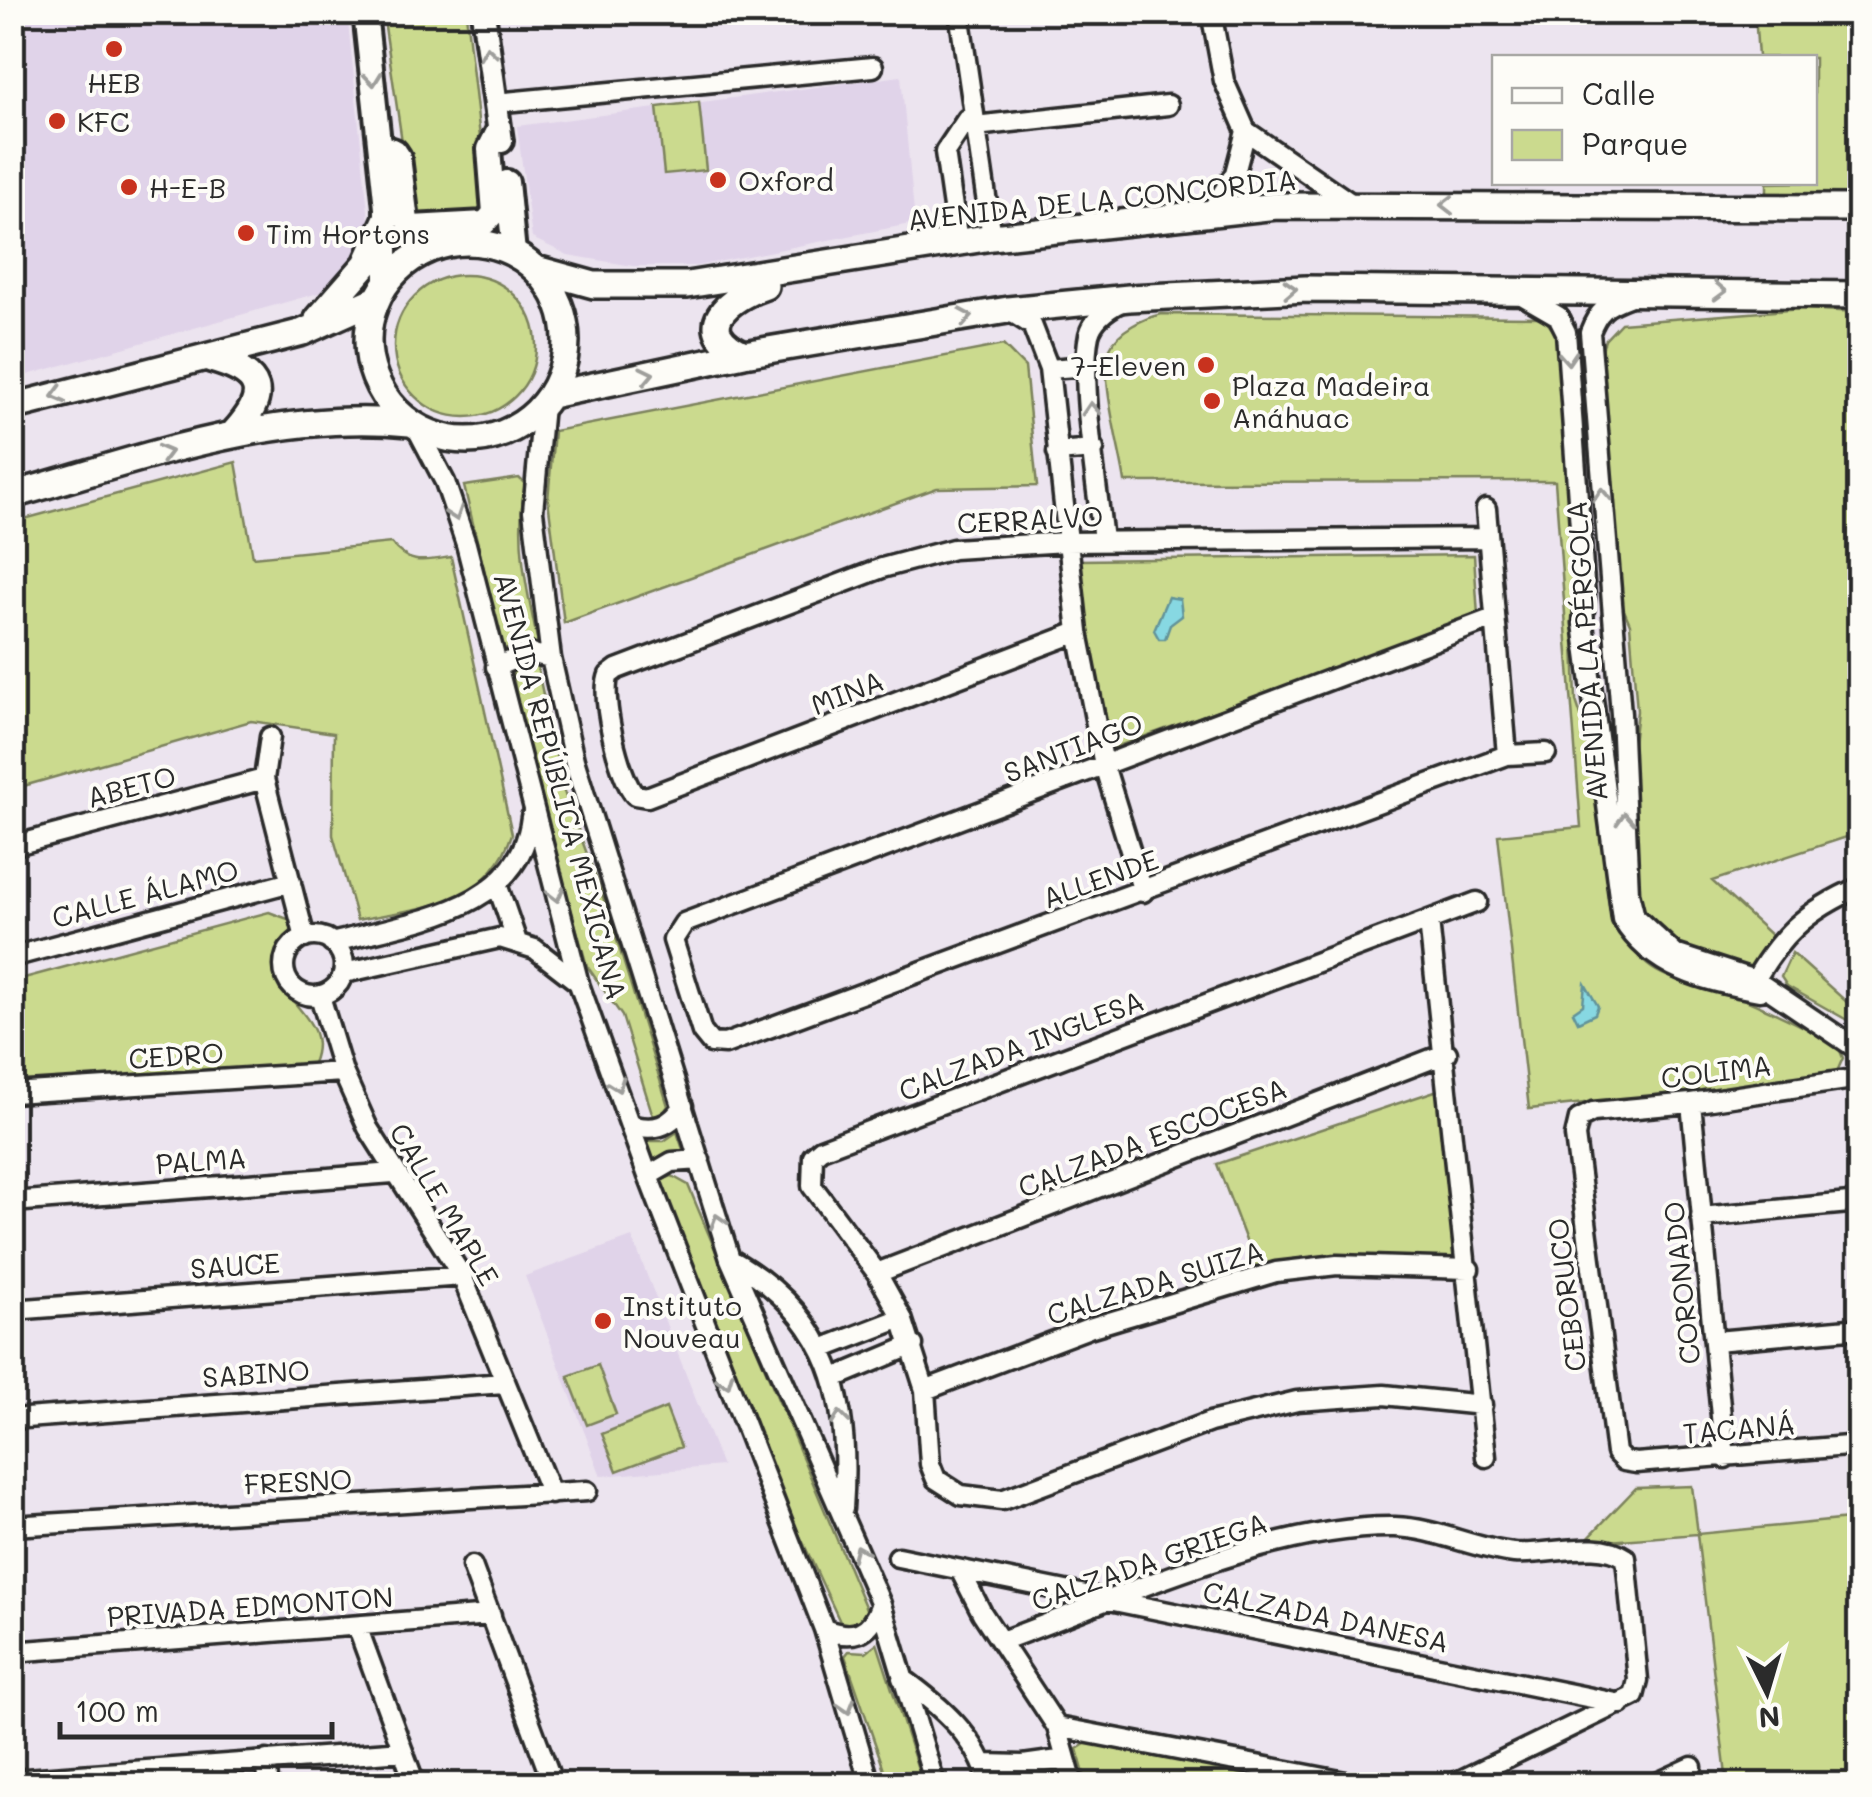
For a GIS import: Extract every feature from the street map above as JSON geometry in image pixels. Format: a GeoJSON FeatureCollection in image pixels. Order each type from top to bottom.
{"type":"FeatureCollection","features":[{"type":"Feature","properties":{"kind":"main road"},"geometry":{"type":"LineString","coordinates":[[365,12],[386,220],[381,291],[367,343],[370,366],[386,398],[413,424]]}},
{"type":"Feature","properties":{"kind":"main road"},"geometry":{"type":"LineString","coordinates":[[483,12],[514,253]]}},
{"type":"Feature","properties":{"kind":"main road"},"geometry":{"type":"LineString","coordinates":[[380,146],[395,151],[399,157],[412,227],[485,222],[494,213],[489,149],[499,129]]}},
{"type":"Feature","properties":{"kind":"main road","name":"AVENIDA DE LA CONCORDIA"},"geometry":{"type":"LineString","coordinates":[[536,269],[594,285],[664,286],[992,237],[1212,210],[1352,204],[1857,209]]}},
{"type":"Feature","properties":{"kind":"main road"},"geometry":{"type":"LineString","coordinates":[[303,332],[348,288],[366,264],[386,220]]}},
{"type":"Feature","properties":{"kind":"main road"},"geometry":{"type":"LineString","coordinates":[[12,408],[303,332],[381,291],[419,254],[440,245],[489,244],[514,253],[536,269],[550,285],[566,323],[564,360],[547,401]]}},
{"type":"Feature","properties":{"kind":"main road"},"geometry":{"type":"LineString","coordinates":[[744,354],[732,349],[719,332],[723,306],[740,294],[826,264]]}},
{"type":"Feature","properties":{"kind":"main road"},"geometry":{"type":"LineString","coordinates":[[12,495],[232,435],[327,422],[413,424],[454,440],[482,439],[509,431],[547,401],[744,354],[1008,310],[1128,298],[1306,288],[1857,294]]}},
{"type":"Feature","properties":{"kind":"main road"},"geometry":{"type":"LineString","coordinates":[[211,358],[248,372],[255,381],[254,409],[232,435]]}},
{"type":"Feature","properties":{"kind":"street"},"geometry":{"type":"LineString","coordinates":[[958,12],[972,126],[992,237]]}},
{"type":"Feature","properties":{"kind":"street"},"geometry":{"type":"LineString","coordinates":[[1211,12],[1224,81],[1246,131],[1352,204]]}},
{"type":"Feature","properties":{"kind":"street"},"geometry":{"type":"LineString","coordinates":[[496,103],[873,67]]}},
{"type":"Feature","properties":{"kind":"street"},"geometry":{"type":"LineString","coordinates":[[958,242],[945,152],[972,126],[1168,105]]}},
{"type":"Feature","properties":{"kind":"street"},"geometry":{"type":"LineString","coordinates":[[1212,210],[1236,173],[1246,131]]}},
{"type":"Feature","properties":{"kind":"street","name":"AVENIDA LA PÉRGOLA"},"geometry":{"type":"LineString","coordinates":[[1511,290],[1558,316],[1566,332],[1585,596],[1583,623],[1614,882],[1622,918],[1633,937],[1673,968],[1758,987]]}},
{"type":"Feature","properties":{"kind":"street","name":"AVENIDA LA PÉRGOLA"},"geometry":{"type":"LineString","coordinates":[[1662,290],[1607,304],[1590,332],[1630,893],[1636,916],[1674,954],[1758,987]]}},
{"type":"Feature","properties":{"kind":"street"},"geometry":{"type":"LineString","coordinates":[[1103,542],[1088,366],[1094,323],[1106,310],[1128,298]]}},
{"type":"Feature","properties":{"kind":"street"},"geometry":{"type":"LineString","coordinates":[[1008,310],[1032,324],[1049,369],[1078,632],[1104,765],[1143,892]]}},
{"type":"Feature","properties":{"kind":"street"},"geometry":{"type":"LineString","coordinates":[[1049,369],[1088,366]]}},
{"type":"Feature","properties":{"kind":"street","name":"AVENIDA REPÚBLICA MEXICANA"},"geometry":{"type":"LineString","coordinates":[[547,401],[533,511],[550,658],[574,760],[730,1259],[881,1604],[935,1784]]}},
{"type":"Feature","properties":{"kind":"street","name":"AVENIDA REPÚBLICA MEXICANA"},"geometry":{"type":"LineString","coordinates":[[413,424],[439,469],[466,544],[579,984],[648,1176],[824,1629],[870,1784]]}},
{"type":"Feature","properties":{"kind":"street"},"geometry":{"type":"LineString","coordinates":[[1057,452],[1094,449]]}},
{"type":"Feature","properties":{"kind":"street"},"geometry":{"type":"LineString","coordinates":[[1486,508],[1507,755]]}},
{"type":"Feature","properties":{"kind":"street","name":"CERRALVO"},"geometry":{"type":"LineString","coordinates":[[636,795],[624,780],[604,685],[617,669],[882,568],[953,549],[1066,542],[1488,538]]}},
{"type":"Feature","properties":{"kind":"street"},"geometry":{"type":"LineString","coordinates":[[1585,596],[1610,594]]}},
{"type":"Feature","properties":{"kind":"street","name":"SANTIAGO"},"geometry":{"type":"LineString","coordinates":[[710,1043],[702,1032],[674,947],[674,932],[684,922],[1494,618]]}},
{"type":"Feature","properties":{"kind":"street","name":"MINA"},"geometry":{"type":"LineString","coordinates":[[636,795],[658,794],[1078,632]]}},
{"type":"Feature","properties":{"kind":"street"},"geometry":{"type":"LineString","coordinates":[[496,667],[528,652],[550,658]]}},
{"type":"Feature","properties":{"kind":"street"},"geometry":{"type":"LineString","coordinates":[[270,737],[264,780],[306,938]]}},
{"type":"Feature","properties":{"kind":"street"},"geometry":{"type":"LineString","coordinates":[[1597,745],[1620,742]]}},
{"type":"Feature","properties":{"kind":"street","name":"ALLENDE"},"geometry":{"type":"LineString","coordinates":[[710,1043],[725,1044],[1507,755],[1546,753]]}},
{"type":"Feature","properties":{"kind":"street","name":"ABETO"},"geometry":{"type":"LineString","coordinates":[[12,846],[264,780]]}},
{"type":"Feature","properties":{"kind":"street"},"geometry":{"type":"LineString","coordinates":[[532,806],[525,848],[498,887],[454,908],[332,943],[306,938],[289,950],[284,969],[300,993],[320,996],[331,992],[344,973],[467,942],[516,940],[548,956],[579,984]]}},
{"type":"Feature","properties":{"kind":"street","name":"CALLE ÁLAMO"},"geometry":{"type":"LineString","coordinates":[[12,957],[291,882]]}},
{"type":"Feature","properties":{"kind":"street"},"geometry":{"type":"LineString","coordinates":[[498,887],[516,940]]}},
{"type":"Feature","properties":{"kind":"street"},"geometry":{"type":"LineString","coordinates":[[1860,887],[1815,907],[1796,922],[1758,987],[1844,1037],[1860,1052]]}},
{"type":"Feature","properties":{"kind":"street","name":"CALZADA INGLESA"},"geometry":{"type":"LineString","coordinates":[[1477,902],[821,1150],[810,1166],[812,1186],[877,1272],[902,1318],[924,1390],[930,1464],[936,1479],[947,1489],[981,1500],[1002,1500],[1210,1422],[1297,1401],[1384,1395],[1482,1405]]}},
{"type":"Feature","properties":{"kind":"street"},"geometry":{"type":"LineString","coordinates":[[454,908],[467,942]]}},
{"type":"Feature","properties":{"kind":"street"},"geometry":{"type":"LineString","coordinates":[[1430,920],[1447,1053],[1486,1457]]}},
{"type":"Feature","properties":{"kind":"street"},"geometry":{"type":"LineString","coordinates":[[332,943],[341,953],[344,973]]}},
{"type":"Feature","properties":{"kind":"street","name":"CALLE MAPLE"},"geometry":{"type":"LineString","coordinates":[[320,996],[343,1072],[393,1172],[462,1276],[551,1494]]}},
{"type":"Feature","properties":{"kind":"street"},"geometry":{"type":"LineString","coordinates":[[1844,1037],[1860,1024]]}},
{"type":"Feature","properties":{"kind":"street","name":"CALZADA ESCOCESA"},"geometry":{"type":"LineString","coordinates":[[877,1272],[1447,1053]]}},
{"type":"Feature","properties":{"kind":"street","name":"CEDRO"},"geometry":{"type":"LineString","coordinates":[[12,1093],[343,1072]]}},
{"type":"Feature","properties":{"kind":"street","name":"COLIMA"},"geometry":{"type":"LineString","coordinates":[[1579,1119],[1593,1112],[1691,1103],[1860,1078]]}},
{"type":"Feature","properties":{"kind":"street","name":"CORONADO"},"geometry":{"type":"LineString","coordinates":[[1691,1103],[1725,1458]]}},
{"type":"Feature","properties":{"kind":"street"},"geometry":{"type":"LineString","coordinates":[[631,1125],[643,1129],[667,1124],[684,1106]]}},
{"type":"Feature","properties":{"kind":"street","name":"CEBORUCO"},"geometry":{"type":"LineString","coordinates":[[1579,1119],[1574,1136],[1612,1445],[1624,1461]]}},
{"type":"Feature","properties":{"kind":"street"},"geometry":{"type":"LineString","coordinates":[[648,1176],[672,1162],[700,1160]]}},
{"type":"Feature","properties":{"kind":"street","name":"PALMA"},"geometry":{"type":"LineString","coordinates":[[12,1202],[393,1172]]}},
{"type":"Feature","properties":{"kind":"street"},"geometry":{"type":"LineString","coordinates":[[1700,1217],[1860,1202]]}},
{"type":"Feature","properties":{"kind":"street","name":"AVENIDA REPÚBLICA MEXICANA"},"geometry":{"type":"LineString","coordinates":[[730,1259],[763,1277],[824,1348],[834,1378],[844,1452],[843,1515]]}},
{"type":"Feature","properties":{"kind":"street","name":"CALZADA SUIZA"},"geometry":{"type":"LineString","coordinates":[[924,1390],[1089,1328],[1276,1272],[1336,1265],[1469,1269]]}},
{"type":"Feature","properties":{"kind":"street","name":"SAUCE"},"geometry":{"type":"LineString","coordinates":[[12,1310],[462,1276]]}},
{"type":"Feature","properties":{"kind":"street"},"geometry":{"type":"LineString","coordinates":[[824,1348],[902,1318]]}},
{"type":"Feature","properties":{"kind":"street"},"geometry":{"type":"LineString","coordinates":[[1716,1342],[1860,1328]]}},
{"type":"Feature","properties":{"kind":"street"},"geometry":{"type":"LineString","coordinates":[[834,1378],[913,1345]]}},
{"type":"Feature","properties":{"kind":"street","name":"SABINO"},"geometry":{"type":"LineString","coordinates":[[12,1419],[504,1383]]}},
{"type":"Feature","properties":{"kind":"street","name":"TACANÁ"},"geometry":{"type":"LineString","coordinates":[[1624,1461],[1725,1458],[1860,1445]]}},
{"type":"Feature","properties":{"kind":"street","name":"FRESNO"},"geometry":{"type":"LineString","coordinates":[[12,1526],[587,1491]]}},
{"type":"Feature","properties":{"kind":"street","name":"CALZADA GRIEGA"},"geometry":{"type":"LineString","coordinates":[[1000,1641],[1244,1552],[1323,1534],[1394,1527],[1510,1552],[1608,1549],[1626,1558],[1639,1688],[1621,1704]]}},
{"type":"Feature","properties":{"kind":"street","name":"CALZADA DANESA"},"geometry":{"type":"LineString","coordinates":[[898,1557],[1621,1704]]}},
{"type":"Feature","properties":{"kind":"street"},"geometry":{"type":"LineString","coordinates":[[472,1566],[553,1784]]}},
{"type":"Feature","properties":{"kind":"street"},"geometry":{"type":"LineString","coordinates":[[960,1570],[1000,1641],[1058,1728],[1072,1784]]}},
{"type":"Feature","properties":{"kind":"street"},"geometry":{"type":"LineString","coordinates":[[824,1629],[844,1637],[860,1634],[874,1624],[881,1604]]}},
{"type":"Feature","properties":{"kind":"street","name":"PRIVADA EDMONTON"},"geometry":{"type":"LineString","coordinates":[[12,1652],[491,1615]]}},
{"type":"Feature","properties":{"kind":"street"},"geometry":{"type":"LineString","coordinates":[[357,1626],[415,1784]]}},
{"type":"Feature","properties":{"kind":"street"},"geometry":{"type":"LineString","coordinates":[[901,1677],[954,1722],[985,1764],[989,1784]]}},
{"type":"Feature","properties":{"kind":"street"},"geometry":{"type":"LineString","coordinates":[[1454,1784],[1621,1704]]}},
{"type":"Feature","properties":{"kind":"street"},"geometry":{"type":"LineString","coordinates":[[1058,1728],[1356,1784]]}},
{"type":"Feature","properties":{"kind":"street"},"geometry":{"type":"LineString","coordinates":[[12,1780],[138,1778],[267,1760],[404,1751]]}},
{"type":"Feature","properties":{"kind":"street"},"geometry":{"type":"LineString","coordinates":[[985,1764],[1024,1765],[1066,1759]]}},
{"type":"Feature","properties":{"kind":"street"},"geometry":{"type":"LineString","coordinates":[[267,1760],[268,1784]]}},
{"type":"Feature","properties":{"kind":"street"},"geometry":{"type":"LineString","coordinates":[[1656,1784],[1692,1767]]}},
{"type":"Feature","properties":{"kind":"shaded area","name":"HEB"},"geometry":{"type":"Polygon","coordinates":[[[13,13],[347,13],[375,277],[13,379],[13,13]]]}},
{"type":"Feature","properties":{"kind":"shaded area","name":"Oxford"},"geometry":{"type":"Polygon","coordinates":[[[901,76],[915,223],[697,266],[633,266],[568,255],[532,238],[517,126],[901,76]]]}},
{"type":"Feature","properties":{"kind":"shaded area","name":"Instituto Nouveau"},"geometry":{"type":"Polygon","coordinates":[[[632,1237],[722,1466],[601,1476],[525,1276],[632,1237]]]}},
{"type":"Feature","properties":{"kind":"green space"},"geometry":{"type":"Polygon","coordinates":[[[383,13],[466,13],[489,217],[414,223],[383,13]]]}},
{"type":"Feature","properties":{"kind":"green space"},"geometry":{"type":"Polygon","coordinates":[[[1755,13],[1859,13],[1859,196],[1767,193],[1767,185],[1817,185],[1817,55],[1758,55],[1755,13]]]}},
{"type":"Feature","properties":{"kind":"green space"},"geometry":{"type":"Polygon","coordinates":[[[699,102],[706,170],[664,174],[657,107],[699,102]]]}},
{"type":"Feature","properties":{"kind":"green space"},"geometry":{"type":"Polygon","coordinates":[[[465,275],[492,281],[515,296],[530,319],[536,346],[530,373],[515,396],[492,411],[465,417],[438,411],[415,396],[400,373],[394,346],[400,319],[415,296],[438,281],[465,275]]]}},
{"type":"Feature","properties":{"kind":"green space"},"geometry":{"type":"Polygon","coordinates":[[[1801,309],[1859,312],[1859,833],[1712,881],[1772,936],[1755,967],[1745,968],[1695,953],[1667,938],[1645,914],[1638,897],[1630,770],[1637,711],[1630,624],[1615,589],[1598,362],[1605,340],[1621,323],[1801,309]]]}},
{"type":"Feature","properties":{"kind":"green space"},"geometry":{"type":"Polygon","coordinates":[[[1162,314],[1543,317],[1565,346],[1581,606],[1574,636],[1576,701],[1597,763],[1614,918],[1639,957],[1665,976],[1751,1002],[1837,1043],[1843,1058],[1835,1076],[1529,1109],[1498,835],[1581,827],[1555,481],[1125,482],[1108,393],[1107,359],[1110,348],[1125,330],[1162,314]]]}},
{"type":"Feature","properties":{"kind":"green space"},"geometry":{"type":"Polygon","coordinates":[[[1003,345],[1025,367],[1037,486],[937,488],[564,623],[548,500],[554,431],[1003,345]]]}},
{"type":"Feature","properties":{"kind":"green space"},"geometry":{"type":"Polygon","coordinates":[[[236,462],[253,557],[391,543],[411,559],[451,557],[512,834],[501,858],[470,889],[429,906],[357,920],[333,835],[334,733],[251,721],[13,789],[13,522],[236,462]]]}},
{"type":"Feature","properties":{"kind":"green space"},"geometry":{"type":"Polygon","coordinates":[[[519,478],[525,484],[523,564],[538,643],[503,649],[464,486],[519,478]]]}},
{"type":"Feature","properties":{"kind":"green space"},"geometry":{"type":"Polygon","coordinates":[[[1474,555],[1478,616],[1110,749],[1088,648],[1080,560],[1474,555]]]}},
{"type":"Feature","properties":{"kind":"green space"},"geometry":{"type":"Polygon","coordinates":[[[525,662],[537,666],[563,789],[607,908],[668,1106],[660,1117],[653,1116],[622,1016],[587,966],[527,752],[512,671],[513,665],[525,662]]]}},
{"type":"Feature","properties":{"kind":"green space"},"geometry":{"type":"Polygon","coordinates":[[[269,912],[296,922],[281,954],[280,974],[284,987],[315,1033],[313,1063],[13,1087],[13,981],[269,912]]]}},
{"type":"Feature","properties":{"kind":"green space"},"geometry":{"type":"Polygon","coordinates":[[[1792,953],[1859,1017],[1847,1020],[1787,986],[1781,977],[1792,953]]]}},
{"type":"Feature","properties":{"kind":"green space"},"geometry":{"type":"Polygon","coordinates":[[[1438,1090],[1454,1259],[1318,1258],[1256,1267],[1217,1164],[1438,1090]]]}},
{"type":"Feature","properties":{"kind":"green space"},"geometry":{"type":"Polygon","coordinates":[[[677,1132],[685,1155],[670,1154],[651,1162],[643,1141],[664,1141],[677,1132]]]}},
{"type":"Feature","properties":{"kind":"green space"},"geometry":{"type":"Polygon","coordinates":[[[672,1176],[688,1185],[869,1616],[868,1626],[842,1626],[752,1433],[659,1187],[661,1180],[672,1176]]]}},
{"type":"Feature","properties":{"kind":"green space"},"geometry":{"type":"Polygon","coordinates":[[[598,1365],[616,1414],[587,1425],[568,1376],[598,1365]]]}},
{"type":"Feature","properties":{"kind":"green space"},"geometry":{"type":"Polygon","coordinates":[[[666,1408],[681,1447],[617,1471],[602,1434],[666,1408]]]}},
{"type":"Feature","properties":{"kind":"green space"},"geometry":{"type":"Polygon","coordinates":[[[1692,1486],[1698,1534],[1859,1518],[1859,1784],[1727,1784],[1697,1534],[1583,1543],[1636,1488],[1692,1486]]]}},
{"type":"Feature","properties":{"kind":"green space"},"geometry":{"type":"Polygon","coordinates":[[[877,1643],[923,1784],[889,1784],[845,1656],[849,1651],[866,1652],[877,1643]]]}},
{"type":"Feature","properties":{"kind":"green space"},"geometry":{"type":"Polygon","coordinates":[[[1090,1741],[1288,1784],[1087,1784],[1077,1749],[1090,1741]]]}},
{"type":"Feature","properties":{"kind":"water"},"geometry":{"type":"Polygon","coordinates":[[[1168,597],[1180,599],[1182,616],[1170,625],[1165,639],[1159,639],[1154,630],[1168,597]]]}},
{"type":"Feature","properties":{"kind":"water"},"geometry":{"type":"Polygon","coordinates":[[[1585,984],[1598,1006],[1595,1014],[1578,1022],[1573,1012],[1583,1005],[1585,984]]]}},
{"type":"Feature","properties":{"kind":"place","name":"HEB"},"geometry":{"type":"Point","coordinates":[114,49]}},
{"type":"Feature","properties":{"kind":"place","name":"KFC"},"geometry":{"type":"Point","coordinates":[57,121]}},
{"type":"Feature","properties":{"kind":"place","name":"Oxford"},"geometry":{"type":"Point","coordinates":[718,180]}},
{"type":"Feature","properties":{"kind":"place","name":"H-E-B"},"geometry":{"type":"Point","coordinates":[129,187]}},
{"type":"Feature","properties":{"kind":"place","name":"Tim Hortons"},"geometry":{"type":"Point","coordinates":[246,233]}},
{"type":"Feature","properties":{"kind":"place","name":"7-Eleven"},"geometry":{"type":"Point","coordinates":[1206,365]}},
{"type":"Feature","properties":{"kind":"place","name":"Plaza Madeira Anáhuac"},"geometry":{"type":"Point","coordinates":[1212,401]}},
{"type":"Feature","properties":{"kind":"place","name":"Instituto Nouveau"},"geometry":{"type":"Point","coordinates":[603,1321]}}]}
